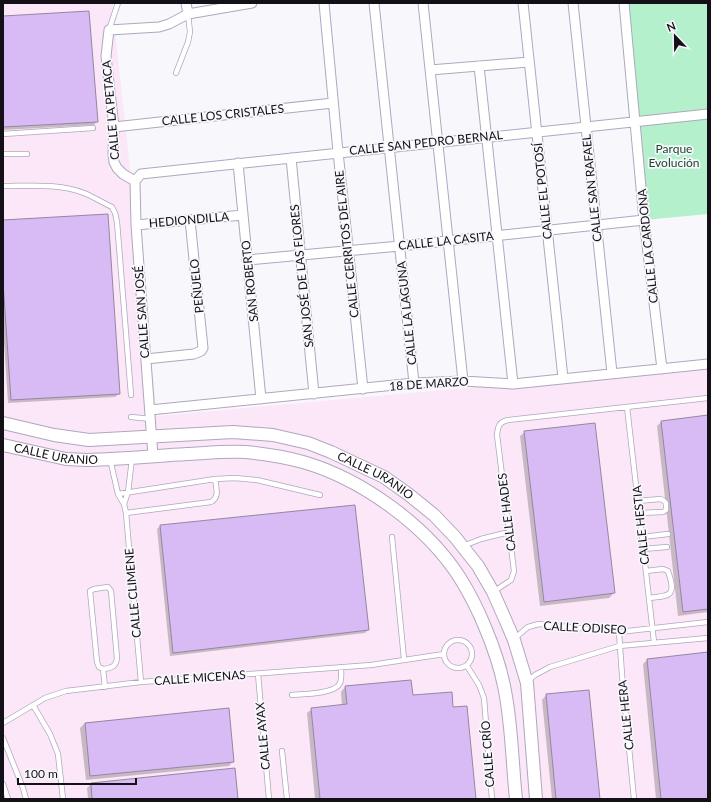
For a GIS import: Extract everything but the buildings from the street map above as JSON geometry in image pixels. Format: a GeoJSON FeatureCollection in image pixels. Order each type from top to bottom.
{"type":"FeatureCollection","features":[{"type":"Feature","properties":{"kind":"street"},"geometry":{"type":"LineString","coordinates":[[186,3],[188,14]]}},
{"type":"Feature","properties":{"kind":"street"},"geometry":{"type":"LineString","coordinates":[[109,30],[159,26],[168,24],[188,14],[252,3]]}},
{"type":"Feature","properties":{"kind":"street","name":"CALLE CERRITOS DEL AIRE"},"geometry":{"type":"LineString","coordinates":[[324,3],[362,389]]}},
{"type":"Feature","properties":{"kind":"street","name":"CALLE LA LAGUNA"},"geometry":{"type":"LineString","coordinates":[[374,3],[414,383]]}},
{"type":"Feature","properties":{"kind":"street"},"geometry":{"type":"LineString","coordinates":[[423,3],[463,381]]}},
{"type":"Feature","properties":{"kind":"street","name":"CALLE EL POTOSÍ"},"geometry":{"type":"LineString","coordinates":[[523,3],[563,378]]}},
{"type":"Feature","properties":{"kind":"street","name":"CALLE SAN RAFAEL"},"geometry":{"type":"LineString","coordinates":[[573,3],[612,373]]}},
{"type":"Feature","properties":{"kind":"street","name":"CALLE LA CARDONA"},"geometry":{"type":"LineString","coordinates":[[624,3],[644,220],[662,368]]}},
{"type":"Feature","properties":{"kind":"street","name":"CALLE LA PETACA"},"geometry":{"type":"LineString","coordinates":[[109,30],[106,56],[114,127],[114,162],[117,168],[135,181]]}},
{"type":"Feature","properties":{"kind":"street"},"geometry":{"type":"LineString","coordinates":[[430,70],[529,62]]}},
{"type":"Feature","properties":{"kind":"street"},"geometry":{"type":"LineString","coordinates":[[479,66],[513,384]]}},
{"type":"Feature","properties":{"kind":"street","name":"CALLE LOS CRISTALES"},"geometry":{"type":"LineString","coordinates":[[114,127],[333,103]]}},
{"type":"Feature","properties":{"kind":"street","name":"CALLE SAN PEDRO BERNAL"},"geometry":{"type":"LineString","coordinates":[[135,181],[138,176],[144,172],[708,114]]}},
{"type":"Feature","properties":{"kind":"street","name":"SAN JOSÉ DE LAS FLORES"},"geometry":{"type":"LineString","coordinates":[[291,158],[314,394]]}},
{"type":"Feature","properties":{"kind":"street","name":"SAN ROBERTO"},"geometry":{"type":"LineString","coordinates":[[238,163],[261,399]]}},
{"type":"Feature","properties":{"kind":"street","name":"CALLE SAN JOSÉ"},"geometry":{"type":"LineString","coordinates":[[135,181],[136,225],[154,456]]}},
{"type":"Feature","properties":{"kind":"street","name":"HEDIONDILLA"},"geometry":{"type":"LineString","coordinates":[[136,225],[243,215]]}},
{"type":"Feature","properties":{"kind":"street","name":"PEÑUELO"},"geometry":{"type":"LineString","coordinates":[[146,359],[194,354],[201,351],[203,344],[190,220]]}},
{"type":"Feature","properties":{"kind":"street","name":"CALLE LA CASITA"},"geometry":{"type":"LineString","coordinates":[[248,260],[400,246],[644,220]]}},
{"type":"Feature","properties":{"kind":"street","name":"18 DE MARZO"},"geometry":{"type":"LineString","coordinates":[[150,415],[261,399],[414,383],[463,381],[513,384],[708,364]]}},
{"type":"Feature","properties":{"kind":"street","name":"CALLE URANIO"},"geometry":{"type":"LineString","coordinates":[[3,423],[71,438],[88,440],[233,432],[273,434],[308,443],[331,452],[390,481],[434,515],[478,566],[494,592],[514,640],[527,683],[536,799]]}},
{"type":"Feature","properties":{"kind":"street","name":"CALLE URANIO"},"geometry":{"type":"LineString","coordinates":[[3,445],[66,459],[87,460],[218,452],[244,452],[271,455],[303,462],[332,472],[367,491],[393,508],[417,527],[459,576],[474,603],[494,649],[504,685],[516,799]]}},
{"type":"Feature","properties":{"kind":"street"},"geometry":{"type":"LineString","coordinates":[[494,649],[514,640]]}},
{"type":"Feature","properties":{"kind":"lane"},"geometry":{"type":"LineString","coordinates":[[109,30],[118,3]]}},
{"type":"Feature","properties":{"kind":"lane"},"geometry":{"type":"LineString","coordinates":[[176,73],[189,37],[190,32],[188,14]]}},
{"type":"Feature","properties":{"kind":"lane"},"geometry":{"type":"LineString","coordinates":[[3,134],[93,128]]}},
{"type":"Feature","properties":{"kind":"lane"},"geometry":{"type":"LineString","coordinates":[[3,154],[27,154]]}},
{"type":"Feature","properties":{"kind":"lane"},"geometry":{"type":"LineString","coordinates":[[3,186],[53,186],[68,189],[83,193],[114,210],[117,222],[131,395]]}},
{"type":"Feature","properties":{"kind":"lane"},"geometry":{"type":"LineString","coordinates":[[627,407],[708,398]]}},
{"type":"Feature","properties":{"kind":"lane","name":"CALLE HADES"},"geometry":{"type":"LineString","coordinates":[[494,592],[507,584],[513,576],[514,571],[497,434],[499,424],[508,420],[627,407]]}},
{"type":"Feature","properties":{"kind":"lane","name":"CALLE HESTIA"},"geometry":{"type":"LineString","coordinates":[[627,407],[654,642]]}},
{"type":"Feature","properties":{"kind":"lane"},"geometry":{"type":"LineString","coordinates":[[131,416],[150,415]]}},
{"type":"Feature","properties":{"kind":"lane"},"geometry":{"type":"LineString","coordinates":[[124,504],[128,492],[132,458]]}},
{"type":"Feature","properties":{"kind":"lane","name":"CALLE CLIMENE"},"geometry":{"type":"LineString","coordinates":[[110,459],[118,494],[124,504],[126,513],[141,682]]}},
{"type":"Feature","properties":{"kind":"lane"},"geometry":{"type":"LineString","coordinates":[[126,513],[212,502],[217,498],[215,478]]}},
{"type":"Feature","properties":{"kind":"lane"},"geometry":{"type":"LineString","coordinates":[[118,494],[215,478],[257,480],[320,495]]}},
{"type":"Feature","properties":{"kind":"lane"},"geometry":{"type":"LineString","coordinates":[[638,501],[660,499],[666,503],[666,510],[662,512],[639,513]]}},
{"type":"Feature","properties":{"kind":"lane"},"geometry":{"type":"LineString","coordinates":[[462,546],[481,539],[509,532]]}},
{"type":"Feature","properties":{"kind":"lane"},"geometry":{"type":"LineString","coordinates":[[642,537],[668,534]]}},
{"type":"Feature","properties":{"kind":"lane"},"geometry":{"type":"LineString","coordinates":[[392,537],[404,659]]}},
{"type":"Feature","properties":{"kind":"lane"},"geometry":{"type":"LineString","coordinates":[[643,549],[667,547]]}},
{"type":"Feature","properties":{"kind":"lane"},"geometry":{"type":"LineString","coordinates":[[646,571],[663,569],[668,571],[671,578],[672,590],[670,594],[666,596],[649,598]]}},
{"type":"Feature","properties":{"kind":"lane"},"geometry":{"type":"LineString","coordinates":[[103,669],[114,667],[116,665],[117,658],[112,591],[108,587],[94,588],[90,591],[97,662],[99,667],[103,669],[105,687]]}},
{"type":"Feature","properties":{"kind":"lane","name":"CALLE ODISEO"},"geometry":{"type":"LineString","coordinates":[[514,640],[528,627],[539,624],[619,632],[708,622]]}},
{"type":"Feature","properties":{"kind":"lane","name":"CALLE HERA"},"geometry":{"type":"LineString","coordinates":[[619,632],[619,646],[634,799]]}},
{"type":"Feature","properties":{"kind":"lane","name":"CALLE ODISEO"},"geometry":{"type":"LineString","coordinates":[[527,683],[535,675],[550,667],[619,646],[708,638]]}},
{"type":"Feature","properties":{"kind":"lane"},"geometry":{"type":"LineString","coordinates":[[458,639],[463,640],[470,645],[473,654],[467,666],[463,668],[454,668],[446,662],[444,654],[444,649],[450,642],[458,639]]}},
{"type":"Feature","properties":{"kind":"lane","name":"CALLE MICENAS"},"geometry":{"type":"LineString","coordinates":[[3,723],[45,698],[66,691],[141,682],[371,665],[444,654]]}},
{"type":"Feature","properties":{"kind":"lane","name":"CALLE CRÍO"},"geometry":{"type":"LineString","coordinates":[[467,666],[483,692],[492,799]]}},
{"type":"Feature","properties":{"kind":"lane"},"geometry":{"type":"LineString","coordinates":[[292,695],[330,691],[337,688],[341,681],[340,667]]}},
{"type":"Feature","properties":{"kind":"lane","name":"CALLE AYAX"},"geometry":{"type":"LineString","coordinates":[[258,674],[269,799]]}},
{"type":"Feature","properties":{"kind":"lane"},"geometry":{"type":"LineString","coordinates":[[33,705],[50,734],[58,754],[63,799]]}},
{"type":"Feature","properties":{"kind":"lane"},"geometry":{"type":"LineString","coordinates":[[3,738],[26,799]]}},
{"type":"Feature","properties":{"kind":"lane"},"geometry":{"type":"LineString","coordinates":[[282,751],[287,799]]}},
{"type":"Feature","properties":{"kind":"lane"},"geometry":{"type":"LineString","coordinates":[[3,784],[8,799]]}},
{"type":"Feature","properties":{"kind":"shaded area"},"geometry":{"type":"Polygon","coordinates":[[[3,3],[113,3],[157,416],[708,366],[708,799],[3,799],[3,3]]]}},
{"type":"Feature","properties":{"kind":"green space","name":"Parque Evolución"},"geometry":{"type":"Polygon","coordinates":[[[624,3],[708,3],[708,214],[644,220],[624,3]]]}}]}
